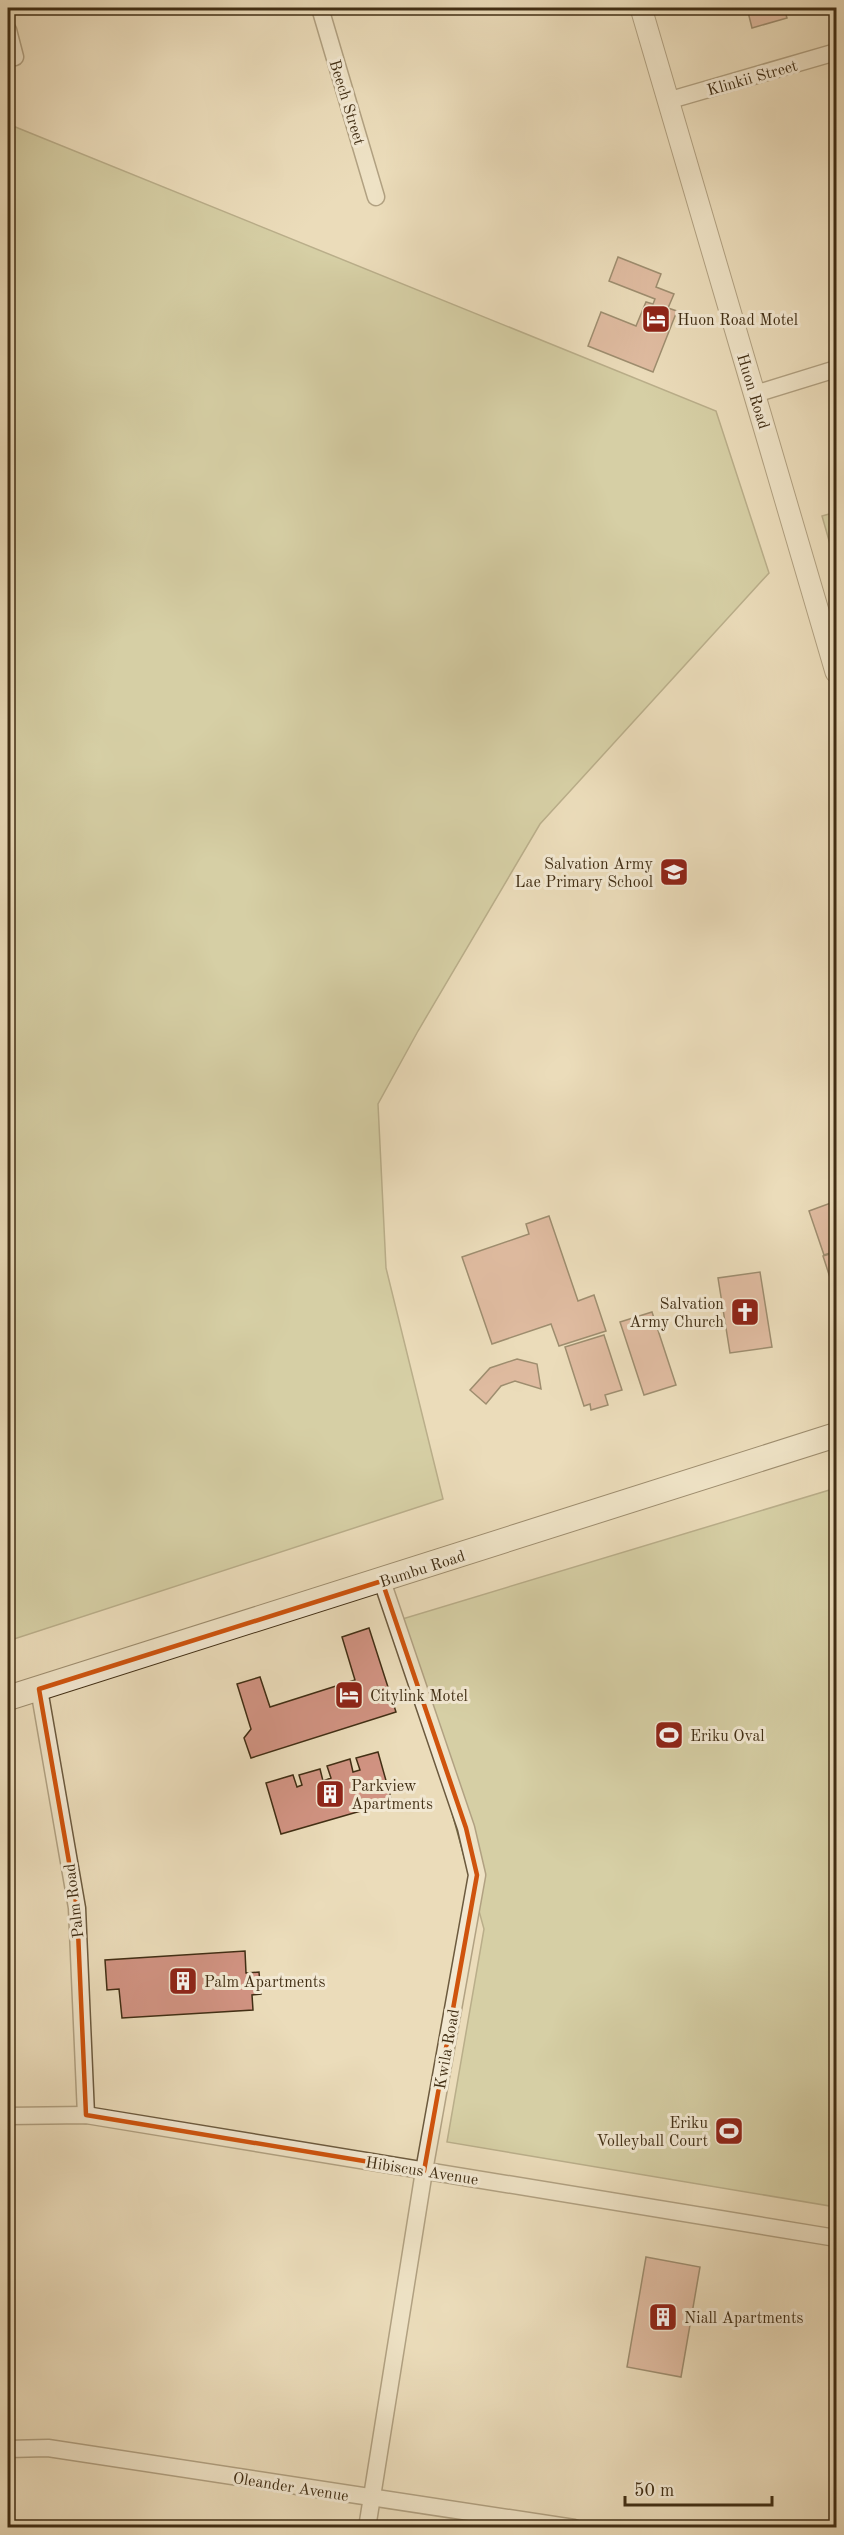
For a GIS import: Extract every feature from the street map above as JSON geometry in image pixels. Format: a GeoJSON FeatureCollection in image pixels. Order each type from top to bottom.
{"type":"FeatureCollection","features":[{"type":"Feature","properties":{"kind":"main road","name":"Bumbu Road"},"geometry":{"type":"LineString","coordinates":[[8,1698],[837,1436]]}},
{"type":"Feature","properties":{"kind":"street","name":"Beech Street"},"geometry":{"type":"LineString","coordinates":[[320,8],[376,197]]}},
{"type":"Feature","properties":{"kind":"street","name":"Huon Road"},"geometry":{"type":"LineString","coordinates":[[640,8],[837,672]]}},
{"type":"Feature","properties":{"kind":"street"},"geometry":{"type":"LineString","coordinates":[[8,30],[15,57]]}},
{"type":"Feature","properties":{"kind":"street","name":"Klinkii Street"},"geometry":{"type":"LineString","coordinates":[[667,101],[837,52]]}},
{"type":"Feature","properties":{"kind":"street"},"geometry":{"type":"LineString","coordinates":[[755,394],[837,369]]}},
{"type":"Feature","properties":{"kind":"street","name":"Kwila Road"},"geometry":{"type":"LineString","coordinates":[[368,2528],[424,2171],[477,1875],[466,1828],[382,1581]]}},
{"type":"Feature","properties":{"kind":"street","name":"Palm Road"},"geometry":{"type":"LineString","coordinates":[[39,1689],[77,1908],[86,2115]]}},
{"type":"Feature","properties":{"kind":"street","name":"Hibiscus Avenue"},"geometry":{"type":"LineString","coordinates":[[8,2116],[86,2115],[837,2238]]}},
{"type":"Feature","properties":{"kind":"street","name":"Oleander Avenue"},"geometry":{"type":"LineString","coordinates":[[8,2449],[48,2448],[574,2528]]}},
{"type":"Feature","properties":{"kind":"highlighted area"},"geometry":{"type":"Polygon","coordinates":[[[382,1581],[466,1828],[477,1875],[424,2171],[86,2115],[77,1908],[39,1689],[382,1581]]]}},
{"type":"Feature","properties":{"kind":"green space"},"geometry":{"type":"Polygon","coordinates":[[[8,124],[716,411],[769,573],[540,824],[418,1031],[378,1104],[386,1268],[443,1499],[8,1641],[8,124]]]}},
{"type":"Feature","properties":{"kind":"green space"},"geometry":{"type":"Polygon","coordinates":[[[836,512],[836,565],[822,516],[836,512]]]}},
{"type":"Feature","properties":{"kind":"green space"},"geometry":{"type":"Polygon","coordinates":[[[836,1488],[836,2207],[447,2142],[484,1929],[399,1620],[836,1488]]]}},
{"type":"Feature","properties":{"kind":"building"},"geometry":{"type":"Polygon","coordinates":[[[701,8],[721,8],[702,13],[701,8]]]}},
{"type":"Feature","properties":{"kind":"building"},"geometry":{"type":"Polygon","coordinates":[[[747,8],[784,8],[787,18],[752,28],[747,8]]]}},
{"type":"Feature","properties":{"kind":"building","name":"Huon Road Motel"},"geometry":{"type":"Polygon","coordinates":[[[618,257],[661,274],[656,287],[674,294],[668,308],[677,311],[653,372],[588,346],[601,312],[636,326],[646,302],[653,304],[655,299],[609,281],[618,257]]]}},
{"type":"Feature","properties":{"kind":"building"},"geometry":{"type":"Polygon","coordinates":[[[836,1201],[836,1251],[824,1255],[809,1211],[836,1201]]]}},
{"type":"Feature","properties":{"kind":"building"},"geometry":{"type":"Polygon","coordinates":[[[549,1216],[578,1301],[594,1295],[606,1331],[559,1346],[551,1324],[492,1344],[462,1257],[529,1234],[526,1224],[549,1216]]]}},
{"type":"Feature","properties":{"kind":"building"},"geometry":{"type":"Polygon","coordinates":[[[836,1252],[836,1296],[823,1256],[836,1252]]]}},
{"type":"Feature","properties":{"kind":"building","name":"Salvation Army Church"},"geometry":{"type":"Polygon","coordinates":[[[760,1272],[772,1347],[730,1353],[718,1278],[760,1272]]]}},
{"type":"Feature","properties":{"kind":"building"},"geometry":{"type":"Polygon","coordinates":[[[652,1312],[676,1385],[644,1395],[620,1322],[652,1312]]]}},
{"type":"Feature","properties":{"kind":"building"},"geometry":{"type":"Polygon","coordinates":[[[604,1335],[622,1390],[605,1395],[608,1405],[591,1410],[590,1404],[584,1406],[565,1347],[604,1335]]]}},
{"type":"Feature","properties":{"kind":"building"},"geometry":{"type":"Polygon","coordinates":[[[517,1359],[537,1364],[541,1389],[515,1381],[501,1386],[486,1404],[470,1390],[490,1368],[517,1359]]]}},
{"type":"Feature","properties":{"kind":"building","name":"Citylink Motel"},"geometry":{"type":"Polygon","coordinates":[[[369,1628],[396,1712],[251,1758],[244,1738],[251,1729],[237,1684],[260,1677],[270,1707],[355,1680],[342,1637],[369,1628]]]}},
{"type":"Feature","properties":{"kind":"building","name":"Parkview Apartments"},"geometry":{"type":"Polygon","coordinates":[[[378,1752],[392,1802],[281,1834],[266,1783],[293,1775],[297,1787],[302,1785],[299,1775],[320,1769],[323,1781],[331,1778],[327,1766],[350,1759],[353,1772],[360,1770],[356,1758],[378,1752]]]}},
{"type":"Feature","properties":{"kind":"building","name":"Palm Apartments"},"geometry":{"type":"Polygon","coordinates":[[[245,1951],[246,1973],[259,1972],[261,1994],[252,1995],[253,2010],[122,2018],[119,1989],[107,1990],[105,1960],[245,1951]]]}},
{"type":"Feature","properties":{"kind":"building","name":"Niall Apartments"},"geometry":{"type":"Polygon","coordinates":[[[646,2257],[700,2267],[681,2377],[627,2367],[646,2257]]]}},
{"type":"Feature","properties":{"kind":"place","name":"Huon Road Motel"},"geometry":{"type":"Point","coordinates":[656,319]}},
{"type":"Feature","properties":{"kind":"place","name":"Salvation Army Lae Primary School"},"geometry":{"type":"Point","coordinates":[674,872]}},
{"type":"Feature","properties":{"kind":"place","name":"Salvation Army Church"},"geometry":{"type":"Point","coordinates":[745,1312]}},
{"type":"Feature","properties":{"kind":"place","name":"Citylink Motel"},"geometry":{"type":"Point","coordinates":[349,1695]}},
{"type":"Feature","properties":{"kind":"place","name":"Eriku Oval"},"geometry":{"type":"Point","coordinates":[669,1735]}},
{"type":"Feature","properties":{"kind":"place","name":"Parkview Apartments"},"geometry":{"type":"Point","coordinates":[330,1794]}},
{"type":"Feature","properties":{"kind":"place","name":"Palm Apartments"},"geometry":{"type":"Point","coordinates":[183,1981]}},
{"type":"Feature","properties":{"kind":"place","name":"Eriku Volleyball Court"},"geometry":{"type":"Point","coordinates":[729,2131]}},
{"type":"Feature","properties":{"kind":"place","name":"Niall Apartments"},"geometry":{"type":"Point","coordinates":[663,2317]}}]}
